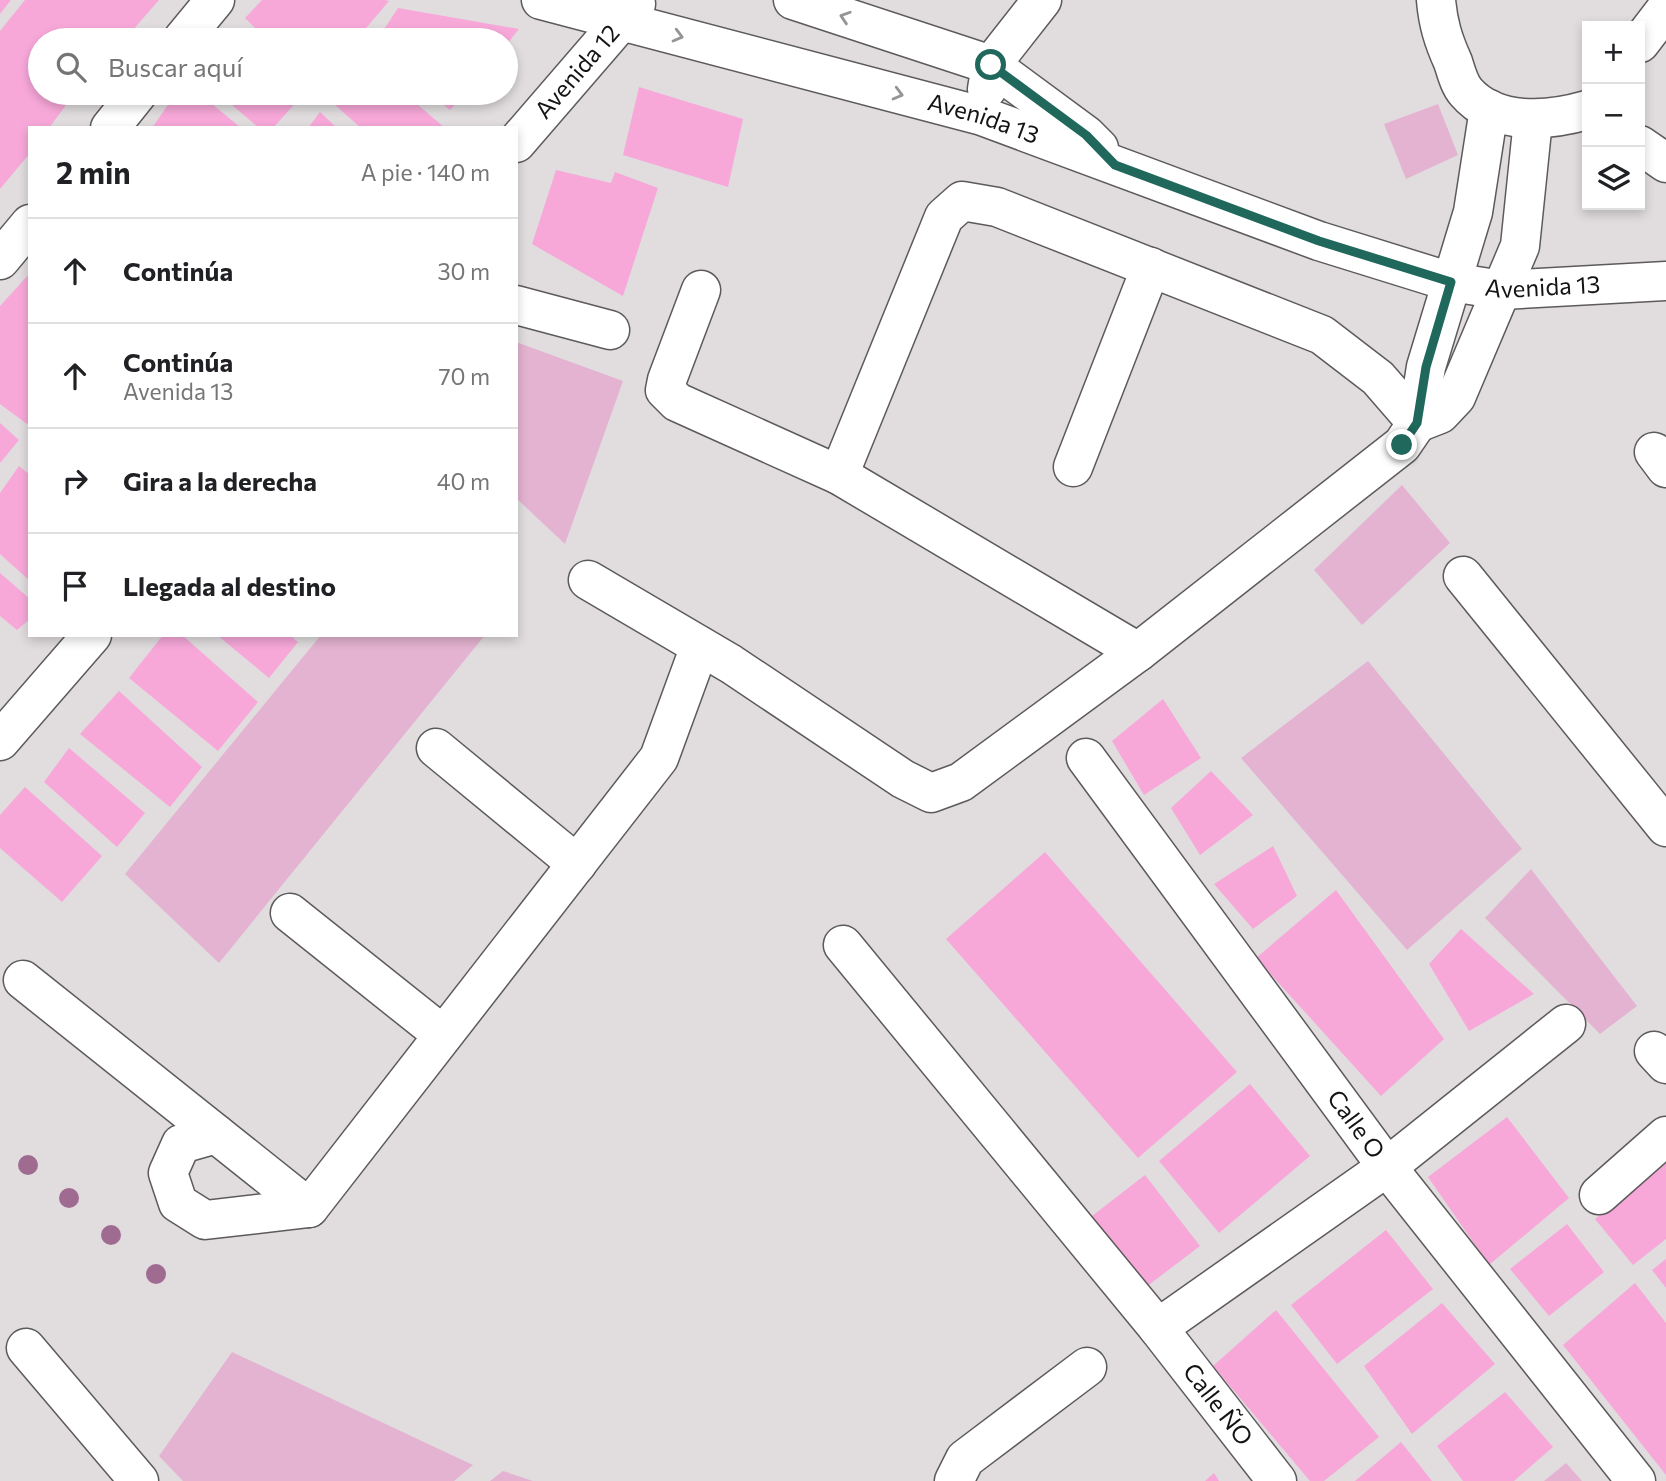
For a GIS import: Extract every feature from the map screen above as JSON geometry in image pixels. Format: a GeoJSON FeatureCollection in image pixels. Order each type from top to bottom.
{"type":"FeatureCollection","features":[{"type":"Feature","properties":{"kind":"street"},"geometry":{"type":"LineString","coordinates":[[192,28],[215,0]]}},
{"type":"Feature","properties":{"kind":"street","name":"Avenida 13"},"geometry":{"type":"LineString","coordinates":[[541,0],[630,10],[982,116],[1319,241],[1451,282],[1502,290],[1666,281]]}},
{"type":"Feature","properties":{"kind":"street"},"geometry":{"type":"LineString","coordinates":[[793,0],[991,65],[1086,135],[1115,165]]}},
{"type":"Feature","properties":{"kind":"street"},"geometry":{"type":"LineString","coordinates":[[982,116],[991,65],[1042,0]]}},
{"type":"Feature","properties":{"kind":"street"},"geometry":{"type":"LineString","coordinates":[[1436,0],[1438,28],[1465,91],[1489,109],[1533,120],[1559,118],[1582,111]]}},
{"type":"Feature","properties":{"kind":"street"},"geometry":{"type":"LineString","coordinates":[[1645,36],[1666,9]]}},
{"type":"Feature","properties":{"kind":"street","name":"Avenida 12"},"geometry":{"type":"LineString","coordinates":[[518,141],[630,10]]}},
{"type":"Feature","properties":{"kind":"street"},"geometry":{"type":"LineString","coordinates":[[112,126],[128,105]]}},
{"type":"Feature","properties":{"kind":"street"},"geometry":{"type":"LineString","coordinates":[[588,580],[700,646],[903,779],[931,793],[961,782],[1139,652],[1402,445],[1417,423],[1426,367],[1472,212],[1489,109]]}},
{"type":"Feature","properties":{"kind":"street"},"geometry":{"type":"LineString","coordinates":[[1417,423],[1440,414],[1456,397],[1487,318],[1520,246],[1533,120]]}},
{"type":"Feature","properties":{"kind":"street"},"geometry":{"type":"LineString","coordinates":[[1643,147],[1666,163]]}},
{"type":"Feature","properties":{"kind":"street"},"geometry":{"type":"LineString","coordinates":[[839,475],[944,216],[962,201],[997,207],[1322,335],[1378,378],[1417,423]]}},
{"type":"Feature","properties":{"kind":"street"},"geometry":{"type":"LineString","coordinates":[[0,260],[28,226]]}},
{"type":"Feature","properties":{"kind":"street"},"geometry":{"type":"LineString","coordinates":[[1073,467],[1151,267]]}},
{"type":"Feature","properties":{"kind":"street"},"geometry":{"type":"LineString","coordinates":[[701,290],[666,390],[677,402],[839,475],[1139,652]]}},
{"type":"Feature","properties":{"kind":"street"},"geometry":{"type":"LineString","coordinates":[[518,307],[610,330]]}},
{"type":"Feature","properties":{"kind":"street"},"geometry":{"type":"LineString","coordinates":[[1463,576],[1664,819]]}},
{"type":"Feature","properties":{"kind":"street"},"geometry":{"type":"LineString","coordinates":[[0,741],[90,637]]}},
{"type":"Feature","properties":{"kind":"street"},"geometry":{"type":"LineString","coordinates":[[216,1134],[181,1144],[168,1173],[178,1203],[205,1220],[309,1208],[659,758],[700,646]]}},
{"type":"Feature","properties":{"kind":"street"},"geometry":{"type":"LineString","coordinates":[[436,748],[577,864]]}},
{"type":"Feature","properties":{"kind":"street","name":"Calle O"},"geometry":{"type":"LineString","coordinates":[[1086,758],[1387,1167],[1636,1481]]}},
{"type":"Feature","properties":{"kind":"street"},"geometry":{"type":"LineString","coordinates":[[290,913],[443,1035]]}},
{"type":"Feature","properties":{"kind":"street","name":"Calle ÑO"},"geometry":{"type":"LineString","coordinates":[[843,945],[1158,1328],[1278,1481]]}},
{"type":"Feature","properties":{"kind":"street"},"geometry":{"type":"LineString","coordinates":[[23,980],[309,1208]]}},
{"type":"Feature","properties":{"kind":"street"},"geometry":{"type":"LineString","coordinates":[[1158,1328],[1387,1167],[1566,1024]]}},
{"type":"Feature","properties":{"kind":"street"},"geometry":{"type":"LineString","coordinates":[[1599,1195],[1666,1136]]}},
{"type":"Feature","properties":{"kind":"street"},"geometry":{"type":"LineString","coordinates":[[26,1348],[139,1481]]}},
{"type":"Feature","properties":{"kind":"street"},"geometry":{"type":"LineString","coordinates":[[954,1481],[965,1459],[1087,1367]]}},
{"type":"Feature","properties":{"kind":"shaded area"},"geometry":{"type":"Polygon","coordinates":[[[1438,104],[1458,155],[1406,179],[1384,124],[1438,104]]]}},
{"type":"Feature","properties":{"kind":"shaded area"},"geometry":{"type":"Polygon","coordinates":[[[518,343],[623,381],[565,544],[518,500],[518,343]]]}},
{"type":"Feature","properties":{"kind":"shaded area"},"geometry":{"type":"Polygon","coordinates":[[[1402,485],[1450,543],[1362,625],[1314,570],[1402,485]]]}},
{"type":"Feature","properties":{"kind":"shaded area"},"geometry":{"type":"Polygon","coordinates":[[[319,637],[483,637],[219,963],[125,874],[319,637]]]}},
{"type":"Feature","properties":{"kind":"shaded area"},"geometry":{"type":"Polygon","coordinates":[[[1368,661],[1522,849],[1407,950],[1241,758],[1368,661]]]}},
{"type":"Feature","properties":{"kind":"shaded area"},"geometry":{"type":"Polygon","coordinates":[[[1531,869],[1637,1006],[1600,1034],[1485,918],[1531,869]]]}},
{"type":"Feature","properties":{"kind":"shaded area"},"geometry":{"type":"Polygon","coordinates":[[[232,1352],[473,1465],[454,1481],[183,1481],[159,1456],[232,1352]]]}},
{"type":"Feature","properties":{"kind":"shaded area"},"geometry":{"type":"Polygon","coordinates":[[[1566,1463],[1582,1481],[1544,1481],[1566,1463]]]}},
{"type":"Feature","properties":{"kind":"shaded area"},"geometry":{"type":"Polygon","coordinates":[[[503,1471],[533,1481],[490,1481],[503,1471]]]}},
{"type":"Feature","properties":{"kind":"building"},"geometry":{"type":"Polygon","coordinates":[[[0,0],[11,0],[0,14],[0,0]]]}},
{"type":"Feature","properties":{"kind":"building"},"geometry":{"type":"Polygon","coordinates":[[[25,0],[159,0],[134,28],[28,28],[28,105],[66,105],[50,126],[28,126],[28,155],[0,189],[0,31],[25,0]]]}},
{"type":"Feature","properties":{"kind":"building"},"geometry":{"type":"Polygon","coordinates":[[[262,0],[389,1],[366,28],[255,28],[245,18],[262,0]]]}},
{"type":"Feature","properties":{"kind":"building"},"geometry":{"type":"Polygon","coordinates":[[[398,8],[513,28],[385,28],[398,8]]]}},
{"type":"Feature","properties":{"kind":"building"},"geometry":{"type":"Polygon","coordinates":[[[639,87],[743,119],[728,187],[623,155],[639,87]]]}},
{"type":"Feature","properties":{"kind":"building"},"geometry":{"type":"Polygon","coordinates":[[[168,105],[213,105],[239,126],[153,126],[168,105]]]}},
{"type":"Feature","properties":{"kind":"building"},"geometry":{"type":"Polygon","coordinates":[[[232,105],[294,105],[275,126],[257,126],[232,105]]]}},
{"type":"Feature","properties":{"kind":"building"},"geometry":{"type":"Polygon","coordinates":[[[335,105],[418,105],[443,126],[359,126],[335,105]]]}},
{"type":"Feature","properties":{"kind":"building"},"geometry":{"type":"Polygon","coordinates":[[[320,112],[335,126],[310,126],[320,112]]]}},
{"type":"Feature","properties":{"kind":"building"},"geometry":{"type":"Polygon","coordinates":[[[556,170],[611,183],[615,172],[658,188],[623,296],[532,244],[556,170]]]}},
{"type":"Feature","properties":{"kind":"building"},"geometry":{"type":"Polygon","coordinates":[[[28,275],[27,424],[0,404],[0,306],[28,275]]]}},
{"type":"Feature","properties":{"kind":"building"},"geometry":{"type":"Polygon","coordinates":[[[0,423],[19,440],[0,463],[0,423]]]}},
{"type":"Feature","properties":{"kind":"building"},"geometry":{"type":"Polygon","coordinates":[[[19,466],[28,473],[28,579],[0,554],[0,493],[19,466]]]}},
{"type":"Feature","properties":{"kind":"building"},"geometry":{"type":"Polygon","coordinates":[[[0,573],[28,597],[28,621],[17,630],[0,616],[0,573]]]}},
{"type":"Feature","properties":{"kind":"building"},"geometry":{"type":"Polygon","coordinates":[[[161,637],[184,637],[258,702],[218,751],[129,678],[161,637]]]}},
{"type":"Feature","properties":{"kind":"building"},"geometry":{"type":"Polygon","coordinates":[[[219,637],[292,637],[298,642],[269,678],[219,637]]]}},
{"type":"Feature","properties":{"kind":"building"},"geometry":{"type":"Polygon","coordinates":[[[119,691],[202,767],[170,807],[80,734],[119,691]]]}},
{"type":"Feature","properties":{"kind":"building"},"geometry":{"type":"Polygon","coordinates":[[[1163,699],[1201,758],[1144,795],[1112,741],[1163,699]]]}},
{"type":"Feature","properties":{"kind":"building"},"geometry":{"type":"Polygon","coordinates":[[[69,748],[145,813],[117,847],[44,782],[69,748]]]}},
{"type":"Feature","properties":{"kind":"building"},"geometry":{"type":"Polygon","coordinates":[[[1211,771],[1253,815],[1200,855],[1171,808],[1211,771]]]}},
{"type":"Feature","properties":{"kind":"building"},"geometry":{"type":"Polygon","coordinates":[[[25,787],[102,856],[62,902],[0,848],[0,815],[25,787]]]}},
{"type":"Feature","properties":{"kind":"building"},"geometry":{"type":"Polygon","coordinates":[[[1273,846],[1297,896],[1253,929],[1214,884],[1273,846]]]}},
{"type":"Feature","properties":{"kind":"building"},"geometry":{"type":"Polygon","coordinates":[[[1045,852],[1237,1072],[1138,1158],[946,939],[1045,852]]]}},
{"type":"Feature","properties":{"kind":"building"},"geometry":{"type":"Polygon","coordinates":[[[1336,890],[1444,1039],[1381,1096],[1256,958],[1336,890]]]}},
{"type":"Feature","properties":{"kind":"building"},"geometry":{"type":"Polygon","coordinates":[[[1461,929],[1534,994],[1469,1031],[1429,964],[1461,929]]]}},
{"type":"Feature","properties":{"kind":"building"},"geometry":{"type":"Polygon","coordinates":[[[1250,1084],[1310,1156],[1219,1233],[1159,1161],[1250,1084]]]}},
{"type":"Feature","properties":{"kind":"building"},"geometry":{"type":"Polygon","coordinates":[[[1507,1117],[1569,1198],[1489,1265],[1428,1177],[1507,1117]]]}},
{"type":"Feature","properties":{"kind":"building"},"geometry":{"type":"Polygon","coordinates":[[[1666,1157],[1666,1239],[1633,1265],[1595,1219],[1666,1157]]]}},
{"type":"Feature","properties":{"kind":"building"},"geometry":{"type":"Polygon","coordinates":[[[1145,1175],[1200,1246],[1146,1287],[1092,1216],[1145,1175]]]}},
{"type":"Feature","properties":{"kind":"building"},"geometry":{"type":"Polygon","coordinates":[[[1567,1224],[1604,1272],[1549,1316],[1510,1269],[1567,1224]]]}},
{"type":"Feature","properties":{"kind":"building"},"geometry":{"type":"Polygon","coordinates":[[[1386,1230],[1433,1289],[1337,1364],[1291,1305],[1386,1230]]]}},
{"type":"Feature","properties":{"kind":"building"},"geometry":{"type":"Polygon","coordinates":[[[1666,1259],[1666,1288],[1652,1270],[1666,1259]]]}},
{"type":"Feature","properties":{"kind":"building"},"geometry":{"type":"Polygon","coordinates":[[[1635,1283],[1666,1323],[1666,1475],[1563,1345],[1635,1283]]]}},
{"type":"Feature","properties":{"kind":"building"},"geometry":{"type":"Polygon","coordinates":[[[1442,1303],[1495,1364],[1412,1434],[1364,1366],[1442,1303]]]}},
{"type":"Feature","properties":{"kind":"building"},"geometry":{"type":"Polygon","coordinates":[[[1276,1310],[1379,1437],[1324,1481],[1310,1481],[1213,1366],[1276,1310]]]}},
{"type":"Feature","properties":{"kind":"building"},"geometry":{"type":"Polygon","coordinates":[[[1505,1392],[1553,1447],[1514,1481],[1463,1481],[1437,1446],[1505,1392]]]}},
{"type":"Feature","properties":{"kind":"building"},"geometry":{"type":"Polygon","coordinates":[[[1401,1442],[1432,1481],[1355,1481],[1401,1442]]]}},
{"type":"Feature","properties":{"kind":"building"},"geometry":{"type":"Polygon","coordinates":[[[1214,1473],[1219,1481],[1205,1481],[1214,1473]]]}},
{"type":"Feature","properties":{"kind":"route"},"geometry":{"type":"LineString","coordinates":[[991,65],[1086,135],[1115,165],[1319,241],[1451,282],[1419,396],[1417,423],[1402,445]]}}]}
